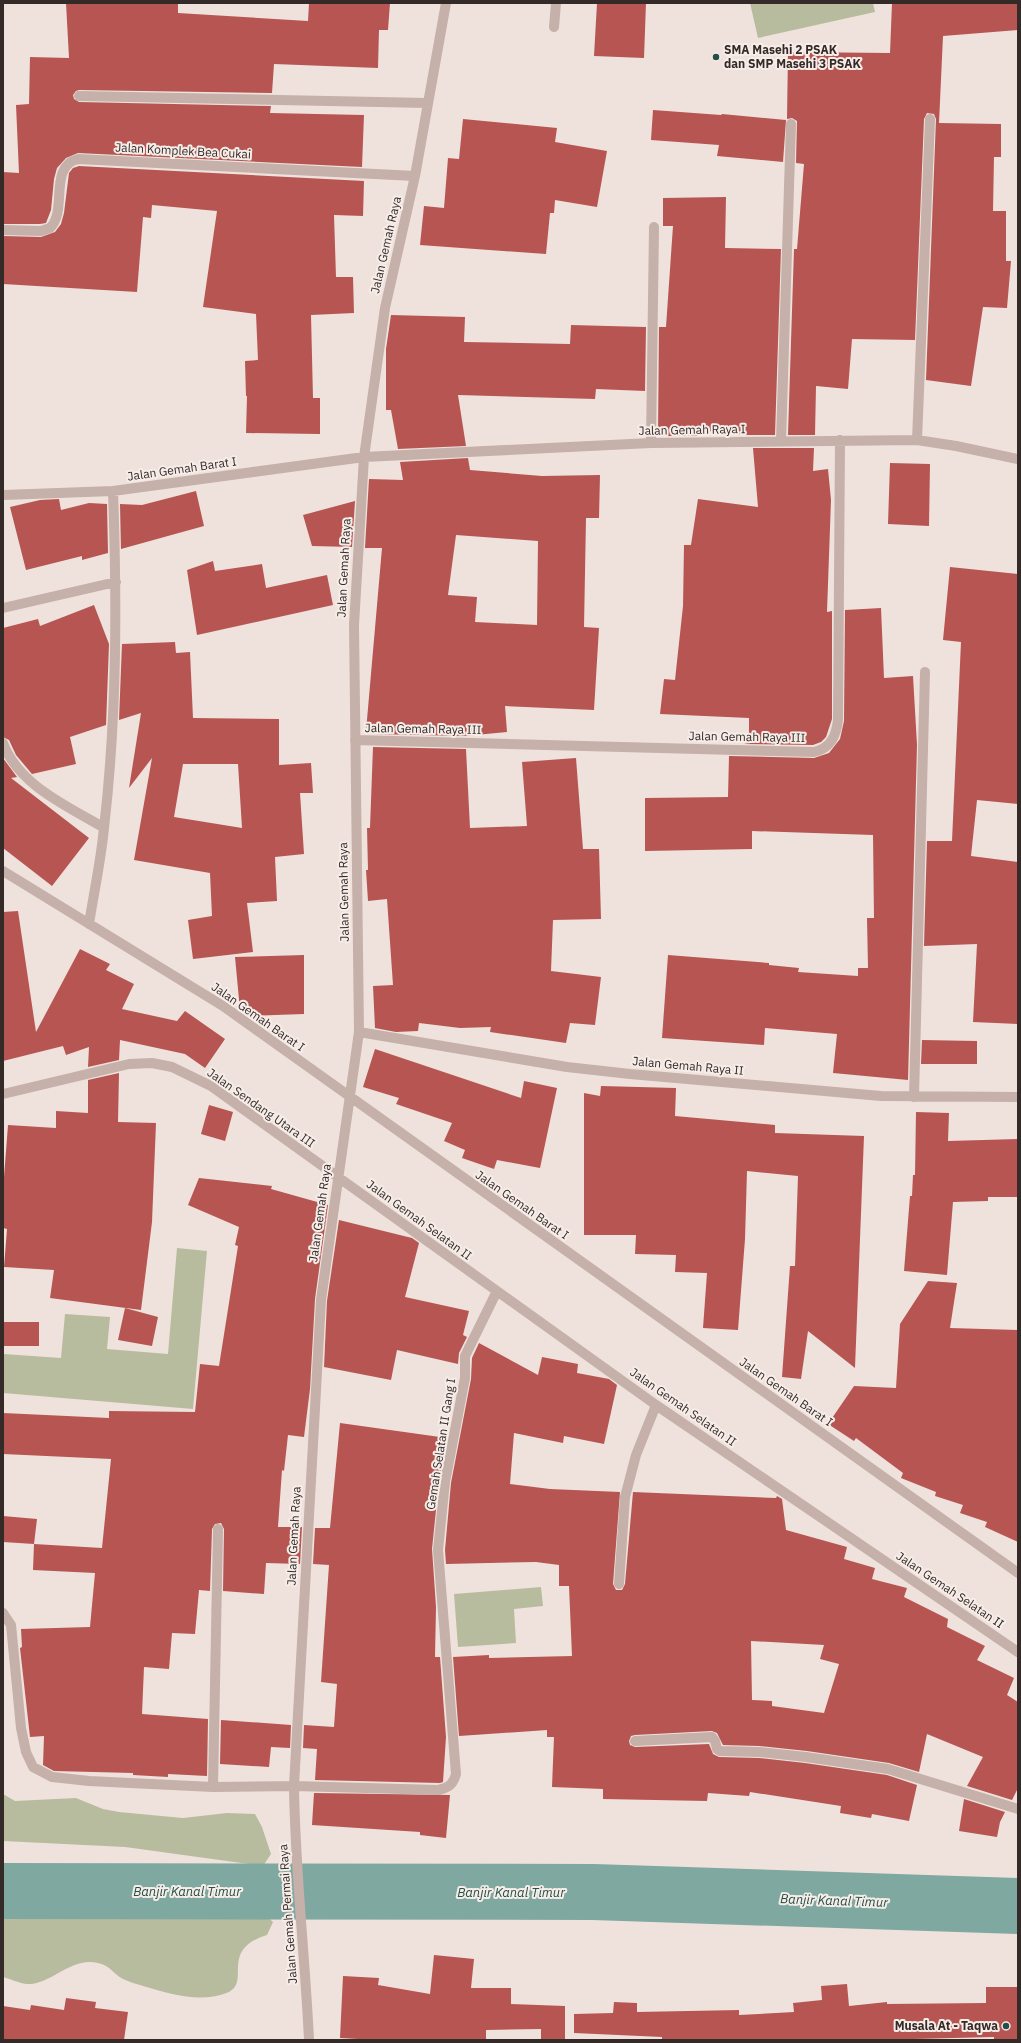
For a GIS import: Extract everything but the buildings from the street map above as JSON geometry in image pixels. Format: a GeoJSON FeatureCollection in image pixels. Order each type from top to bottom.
{"type":"FeatureCollection","features":[{"type":"Feature","properties":{"kind":"street","name":"Jalan Gemah Raya"},"geometry":{"type":"LineString","coordinates":[[294,1786],[321,1300],[337,1177],[359,1032],[354,626],[364,457],[385,308],[415,176],[446,3]]}},
{"type":"Feature","properties":{"kind":"street"},"geometry":{"type":"LineString","coordinates":[[554,27],[556,3]]}},
{"type":"Feature","properties":{"kind":"street"},"geometry":{"type":"LineString","coordinates":[[79,96],[428,103]]}},
{"type":"Feature","properties":{"kind":"street"},"geometry":{"type":"LineString","coordinates":[[917,440],[930,119]]}},
{"type":"Feature","properties":{"kind":"street"},"geometry":{"type":"LineString","coordinates":[[782,441],[791,124]]}},
{"type":"Feature","properties":{"kind":"street","name":"Jalan Komplek Bea Cukai"},"geometry":{"type":"LineString","coordinates":[[3,230],[41,231],[50,228],[55,221],[63,170],[68,162],[78,159],[415,176]]}},
{"type":"Feature","properties":{"kind":"street"},"geometry":{"type":"LineString","coordinates":[[651,443],[654,226]]}},
{"type":"Feature","properties":{"kind":"street","name":"Jalan Gemah Raya III"},"geometry":{"type":"LineString","coordinates":[[356,740],[814,752],[822,750],[828,746],[834,738],[838,720],[840,440]]}},
{"type":"Feature","properties":{"kind":"street","name":"Jalan Gemah Raya I"},"geometry":{"type":"LineString","coordinates":[[364,457],[651,443],[917,440],[956,446],[1018,459]]}},
{"type":"Feature","properties":{"kind":"street","name":"Jalan Gemah Barat I"},"geometry":{"type":"LineString","coordinates":[[3,495],[113,491],[364,457]]}},
{"type":"Feature","properties":{"kind":"street"},"geometry":{"type":"LineString","coordinates":[[89,924],[104,828],[114,692],[116,582],[113,491]]}},
{"type":"Feature","properties":{"kind":"street"},"geometry":{"type":"LineString","coordinates":[[3,608],[116,582]]}},
{"type":"Feature","properties":{"kind":"street"},"geometry":{"type":"LineString","coordinates":[[914,1096],[925,672]]}},
{"type":"Feature","properties":{"kind":"street"},"geometry":{"type":"LineString","coordinates":[[3,743],[14,763],[31,782],[104,828]]}},
{"type":"Feature","properties":{"kind":"street","name":"Jalan Gemah Barat I"},"geometry":{"type":"LineString","coordinates":[[3,871],[223,1006],[349,1098],[1018,1572]]}},
{"type":"Feature","properties":{"kind":"street","name":"Jalan Gemah Raya II"},"geometry":{"type":"LineString","coordinates":[[359,1032],[567,1067],[873,1095],[1018,1097]]}},
{"type":"Feature","properties":{"kind":"street","name":"Jalan Sendang Utara III"},"geometry":{"type":"LineString","coordinates":[[3,1094],[129,1064],[152,1062],[172,1067],[211,1086],[337,1177]]}},
{"type":"Feature","properties":{"kind":"street","name":"Jalan Gemah Selatan II"},"geometry":{"type":"LineString","coordinates":[[337,1177],[656,1405],[1018,1652]]}},
{"type":"Feature","properties":{"kind":"street","name":"Gemah Selatan II Gang I"},"geometry":{"type":"LineString","coordinates":[[294,1786],[438,1790],[451,1785],[456,1774],[438,1550],[446,1482],[465,1378],[465,1356],[497,1291]]}},
{"type":"Feature","properties":{"kind":"street"},"geometry":{"type":"LineString","coordinates":[[619,1584],[622,1517],[625,1497],[636,1455],[656,1405]]}},
{"type":"Feature","properties":{"kind":"street"},"geometry":{"type":"LineString","coordinates":[[213,1787],[218,1529]]}},
{"type":"Feature","properties":{"kind":"street"},"geometry":{"type":"LineString","coordinates":[[3,1613],[10,1625],[21,1728],[26,1752],[33,1766],[52,1777],[89,1782],[213,1787],[294,1786]]}},
{"type":"Feature","properties":{"kind":"street"},"geometry":{"type":"LineString","coordinates":[[635,1741],[712,1737],[715,1741],[717,1749],[720,1751],[783,1755],[888,1768],[1018,1809]]}},
{"type":"Feature","properties":{"kind":"street","name":"Jalan Gemah Permai Raya"},"geometry":{"type":"LineString","coordinates":[[294,1786],[294,1832],[304,1953],[309,2040]]}},
{"type":"Feature","properties":{"kind":"green space"},"geometry":{"type":"Polygon","coordinates":[[[750,3],[873,3],[875,12],[758,38],[750,3]]]}},
{"type":"Feature","properties":{"kind":"green space"},"geometry":{"type":"Polygon","coordinates":[[[177,1248],[207,1251],[193,1409],[3,1393],[4,1354],[61,1358],[65,1314],[110,1317],[107,1349],[168,1354],[177,1248]]]}},
{"type":"Feature","properties":{"kind":"green space"},"geometry":{"type":"Polygon","coordinates":[[[541,1587],[543,1606],[514,1609],[516,1643],[458,1647],[454,1594],[541,1587]]]}},
{"type":"Feature","properties":{"kind":"green space"},"geometry":{"type":"Polygon","coordinates":[[[3,1794],[15,1801],[76,1798],[103,1809],[119,1812],[183,1818],[227,1813],[255,1814],[262,1827],[271,1854],[263,1866],[125,1847],[3,1841],[3,1794]]]}},
{"type":"Feature","properties":{"kind":"green space"},"geometry":{"type":"Polygon","coordinates":[[[120,1908],[163,1918],[262,1912],[273,1922],[267,1935],[252,1941],[244,1949],[238,1965],[235,1987],[229,1992],[219,1996],[197,1997],[175,1995],[128,1981],[102,1964],[88,1962],[70,1967],[44,1981],[35,1983],[26,1984],[3,1977],[3,1911],[59,1911],[120,1908]]]}},
{"type":"Feature","properties":{"kind":"waterway","name":"Banjir Kanal Timur"},"geometry":{"type":"LineString","coordinates":[[3,1891],[593,1892],[1018,1906]]}},
{"type":"Feature","properties":{"kind":"place","name":"SMA Masehi 2 PSAK dan SMP Masehi 3 PSAK"},"geometry":{"type":"Point","coordinates":[716,57]}},
{"type":"Feature","properties":{"kind":"place","name":"Musala At - Taqwa"},"geometry":{"type":"Point","coordinates":[1006,2026]}}]}
